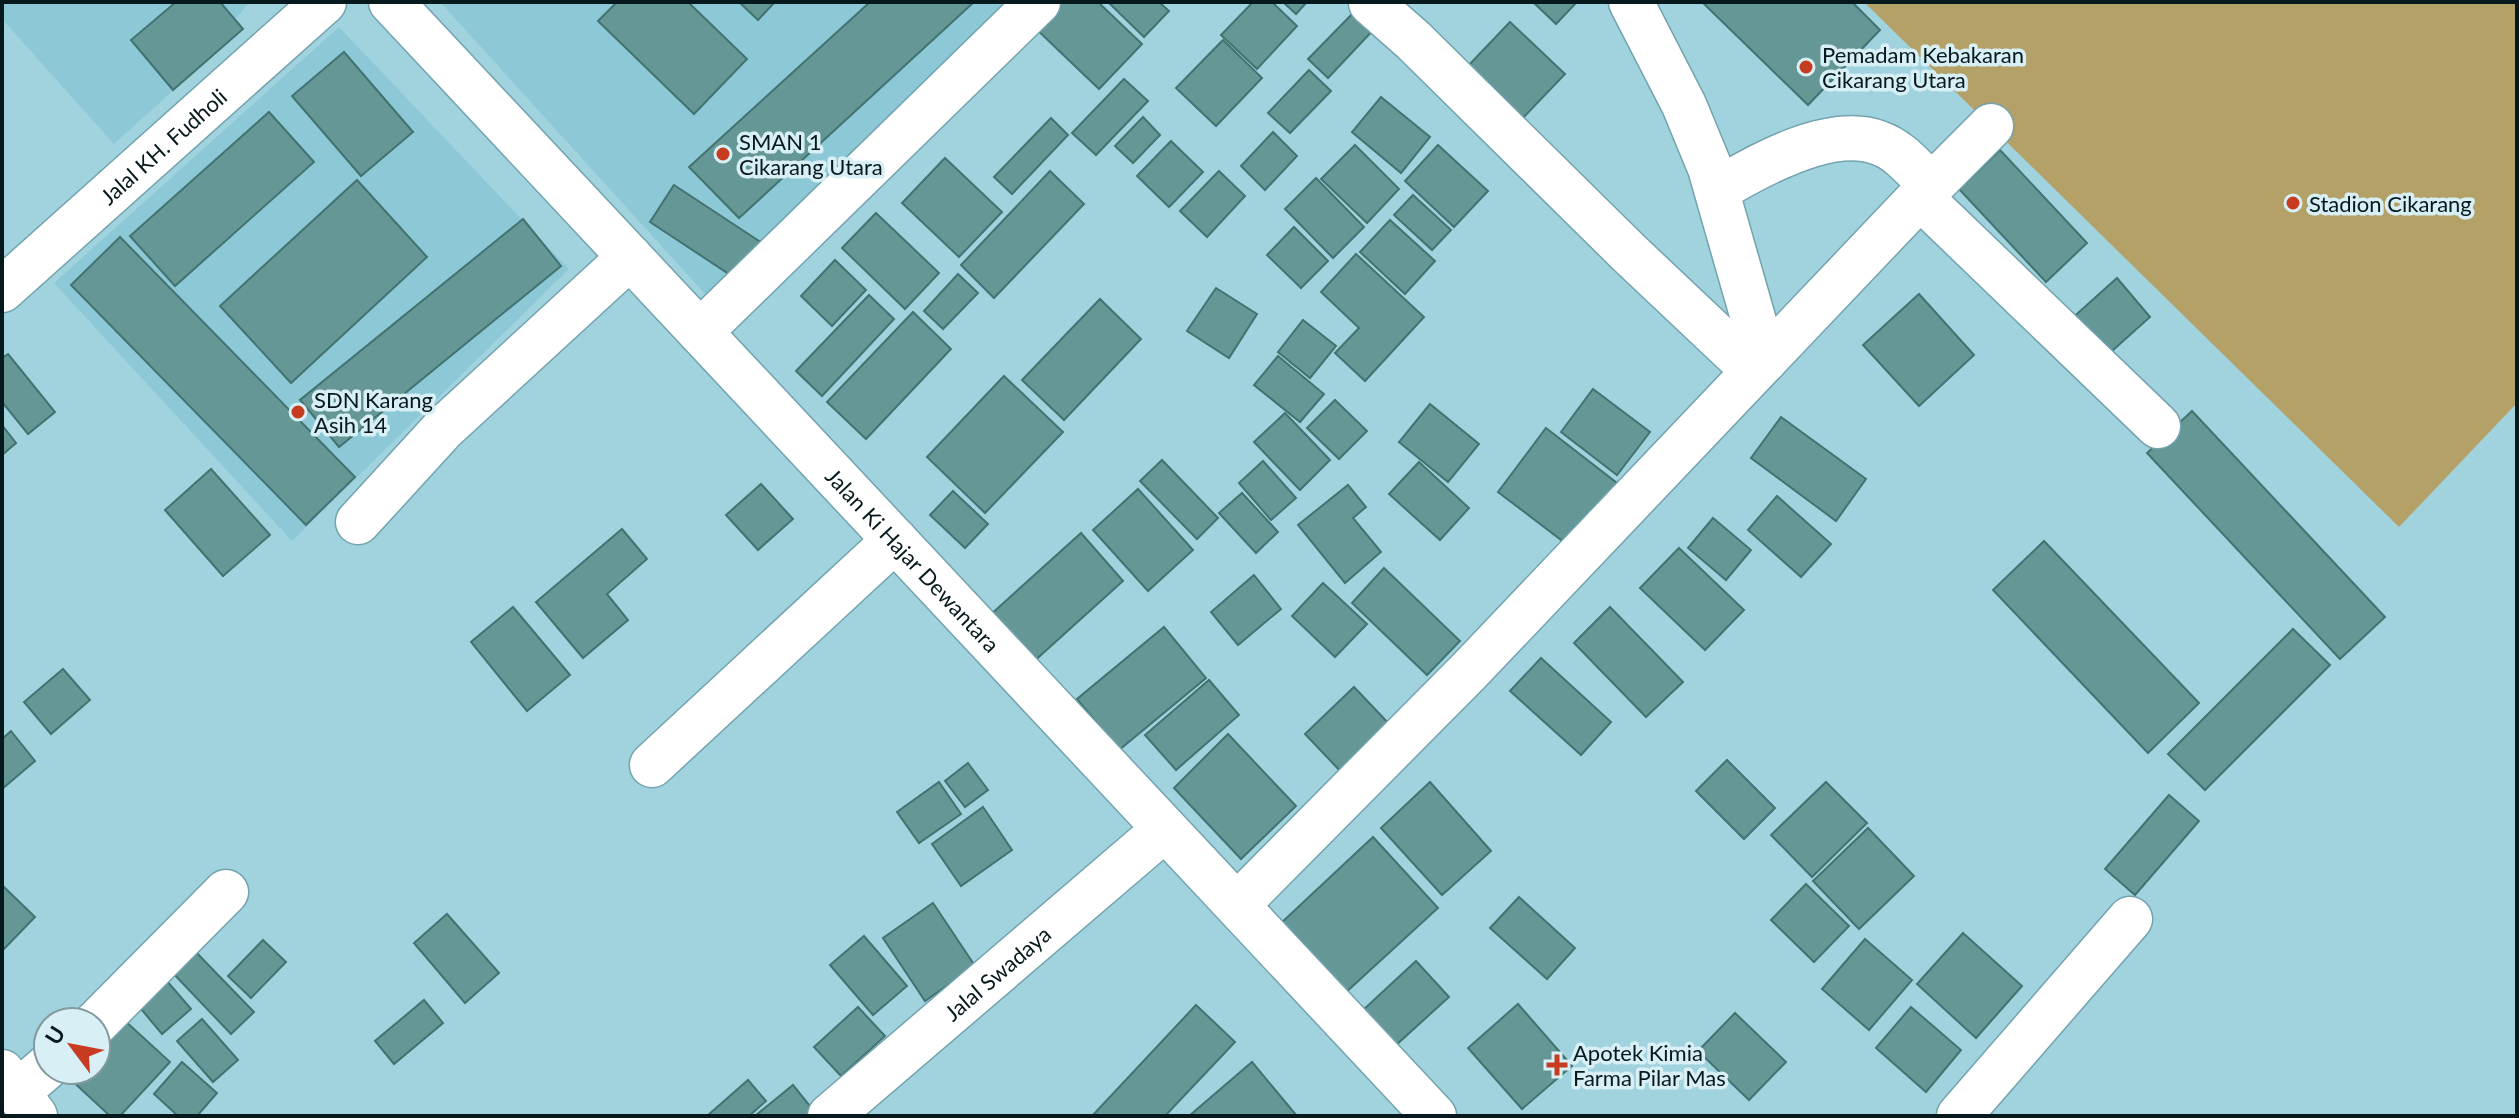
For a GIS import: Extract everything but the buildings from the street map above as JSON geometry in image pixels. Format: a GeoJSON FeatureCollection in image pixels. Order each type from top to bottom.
{"type":"FeatureCollection","features":[{"type":"Feature","properties":{"kind":"street","name":"Jalal KH. Fudholi"},"geometry":{"type":"LineString","coordinates":[[8,274],[324,2]]}},
{"type":"Feature","properties":{"kind":"street","name":"Jalan Ki Hajar Dewantara"},"geometry":{"type":"LineString","coordinates":[[391,2],[1434,1116]]}},
{"type":"Feature","properties":{"kind":"street"},"geometry":{"type":"LineString","coordinates":[[700,332],[1038,2]]}},
{"type":"Feature","properties":{"kind":"street"},"geometry":{"type":"LineString","coordinates":[[1631,2],[1684,105],[1717,190],[1760,366]]}},
{"type":"Feature","properties":{"kind":"street"},"geometry":{"type":"LineString","coordinates":[[1371,3],[1413,40],[1628,252],[1760,366]]}},
{"type":"Feature","properties":{"kind":"street"},"geometry":{"type":"LineString","coordinates":[[1237,905],[1470,670],[1925,191],[1991,126]]}},
{"type":"Feature","properties":{"kind":"street"},"geometry":{"type":"LineString","coordinates":[[1717,190],[1758,165],[1832,139],[1876,141],[1901,156],[1925,191],[2158,426]]}},
{"type":"Feature","properties":{"kind":"street"},"geometry":{"type":"LineString","coordinates":[[358,522],[444,428],[630,257]]}},
{"type":"Feature","properties":{"kind":"street"},"geometry":{"type":"LineString","coordinates":[[652,765],[895,540]]}},
{"type":"Feature","properties":{"kind":"street","name":"Jalal Swadaya"},"geometry":{"type":"LineString","coordinates":[[830,1116],[1165,829]]}},
{"type":"Feature","properties":{"kind":"street"},"geometry":{"type":"LineString","coordinates":[[112,1007],[226,892]]}},
{"type":"Feature","properties":{"kind":"street"},"geometry":{"type":"LineString","coordinates":[[1959,1116],[2130,919]]}},
{"type":"Feature","properties":{"kind":"shaded area"},"geometry":{"type":"Polygon","coordinates":[[[2,2],[249,2],[198,68],[114,144],[2,19],[2,2]]]}},
{"type":"Feature","properties":{"kind":"shaded area","name":"SMAN 1 Cikarang Utara"},"geometry":{"type":"Polygon","coordinates":[[[440,2],[1020,2],[716,306],[440,2]]]}},
{"type":"Feature","properties":{"kind":"shaded area","name":"Stadion Cikarang"},"geometry":{"type":"Polygon","coordinates":[[[1864,2],[2517,2],[2517,403],[2399,527],[1864,2]]]}},
{"type":"Feature","properties":{"kind":"shaded area","name":"SDN Karang Asih 14"},"geometry":{"type":"Polygon","coordinates":[[[339,27],[569,269],[292,541],[54,283],[339,27]]]}},
{"type":"Feature","properties":{"kind":"place","name":"Pemadam Kebakaran Cikarang Utara"},"geometry":{"type":"Point","coordinates":[1806,67]}},
{"type":"Feature","properties":{"kind":"place","name":"SMAN 1 Cikarang Utara"},"geometry":{"type":"Point","coordinates":[723,154]}},
{"type":"Feature","properties":{"kind":"place","name":"Stadion Cikarang"},"geometry":{"type":"Point","coordinates":[2293,203]}},
{"type":"Feature","properties":{"kind":"place","name":"SDN Karang Asih 14"},"geometry":{"type":"Point","coordinates":[298,412]}},
{"type":"Feature","properties":{"kind":"place","name":"Apotek Kimia Farma Pilar Mas"},"geometry":{"type":"Point","coordinates":[1557,1065]}}]}
